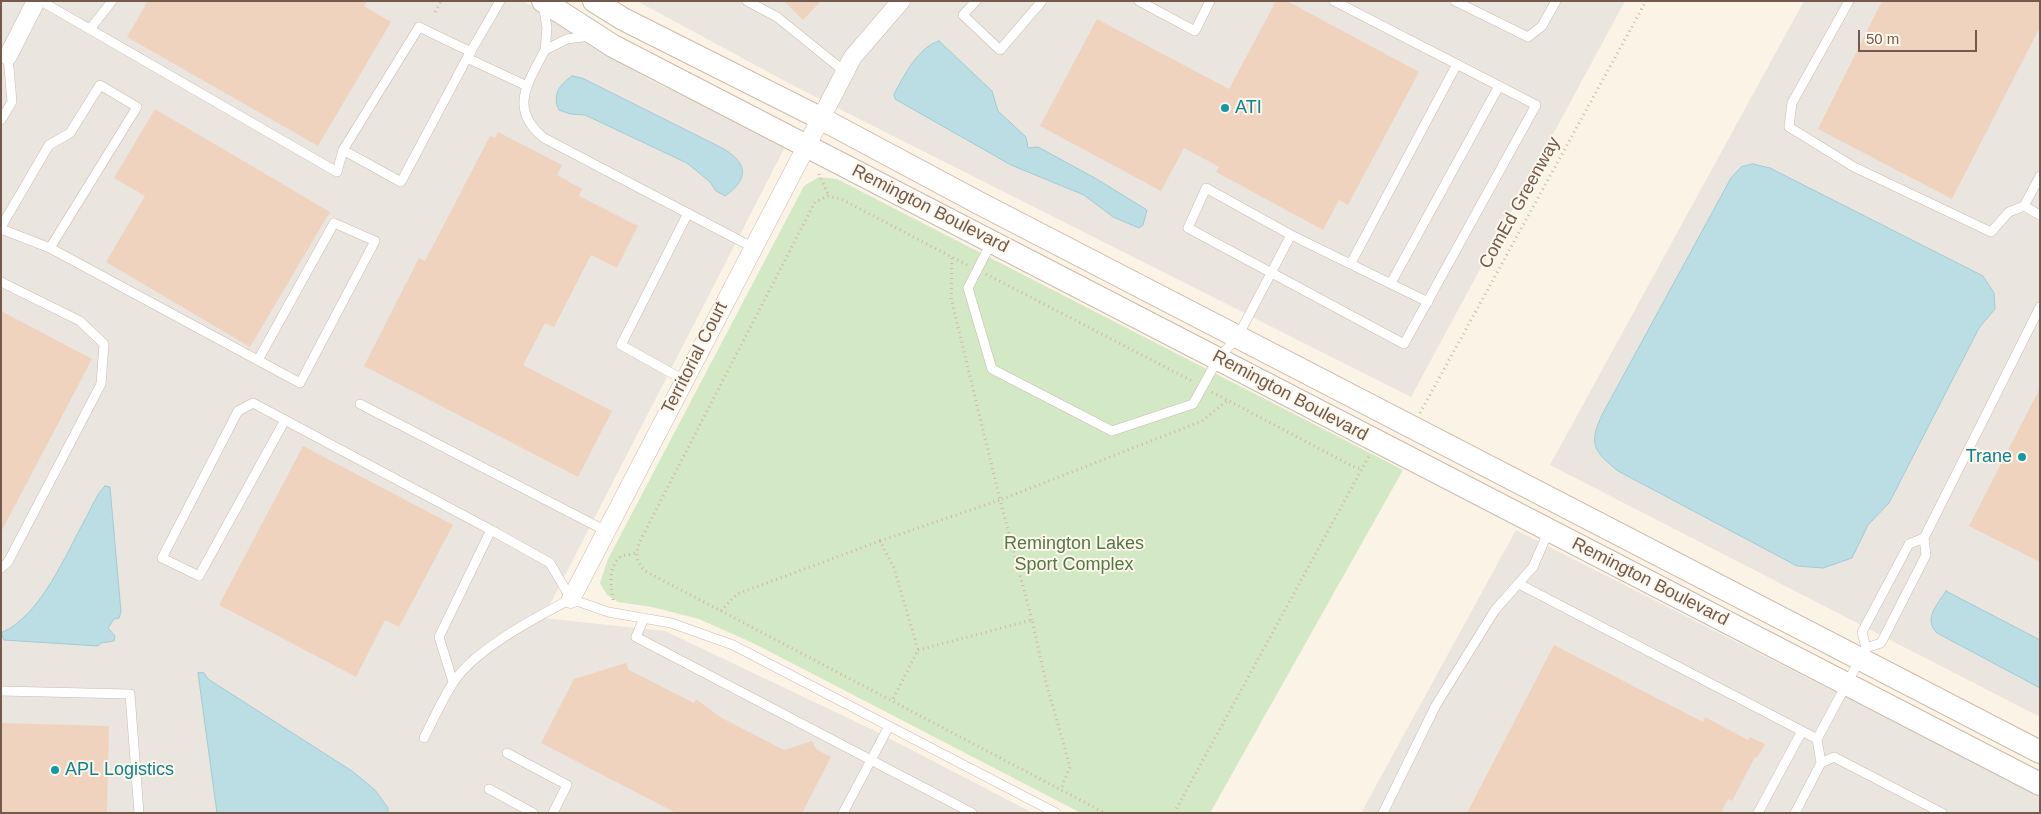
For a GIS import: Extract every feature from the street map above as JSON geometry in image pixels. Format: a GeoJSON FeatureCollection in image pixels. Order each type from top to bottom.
{"type":"FeatureCollection","features":[{"type":"Feature","properties":{"kind":"street"},"geometry":{"type":"LineString","coordinates":[[5,53],[36,1]]}},
{"type":"Feature","properties":{"kind":"street","name":"Remington Boulevard"},"geometry":{"type":"LineString","coordinates":[[543,1],[613,46],[2040,784]]}},
{"type":"Feature","properties":{"kind":"street","name":"Remington Boulevard"},"geometry":{"type":"LineString","coordinates":[[594,1],[623,19],[820,118],[979,203],[1863,653],[2040,752]]}},
{"type":"Feature","properties":{"kind":"street","name":"Territorial Court"},"geometry":{"type":"LineString","coordinates":[[571,599],[805,144],[844,72],[852,58],[901,1]]}},
{"type":"Feature","properties":{"kind":"lane"},"geometry":{"type":"LineString","coordinates":[[41,1],[337,172],[343,150],[419,27],[527,86]]}},
{"type":"Feature","properties":{"kind":"lane"},"geometry":{"type":"LineString","coordinates":[[90,29],[112,1]]}},
{"type":"Feature","properties":{"kind":"lane"},"geometry":{"type":"LineString","coordinates":[[343,150],[402,182],[469,55],[500,1]]}},
{"type":"Feature","properties":{"kind":"lane"},"geometry":{"type":"LineString","coordinates":[[543,1],[547,28],[544,50],[527,86],[523,105],[526,118],[533,130],[544,138],[752,247]]}},
{"type":"Feature","properties":{"kind":"lane"},"geometry":{"type":"LineString","coordinates":[[747,1],[790,27],[844,72]]}},
{"type":"Feature","properties":{"kind":"lane"},"geometry":{"type":"LineString","coordinates":[[976,1],[963,15],[1000,50],[1042,1]]}},
{"type":"Feature","properties":{"kind":"lane"},"geometry":{"type":"LineString","coordinates":[[1139,1],[1195,31],[1210,1]]}},
{"type":"Feature","properties":{"kind":"lane"},"geometry":{"type":"LineString","coordinates":[[1334,1],[1536,105],[1428,302],[1404,344],[1188,228],[1206,188],[1290,235],[1428,302]]}},
{"type":"Feature","properties":{"kind":"lane"},"geometry":{"type":"LineString","coordinates":[[1455,1],[1528,37],[1542,26],[1556,1]]}},
{"type":"Feature","properties":{"kind":"lane"},"geometry":{"type":"LineString","coordinates":[[1849,1],[1792,103],[1789,127],[1854,167],[1991,232],[2009,212],[2024,206],[2040,176]]}},
{"type":"Feature","properties":{"kind":"lane"},"geometry":{"type":"LineString","coordinates":[[544,50],[567,39],[597,36]]}},
{"type":"Feature","properties":{"kind":"lane"},"geometry":{"type":"LineString","coordinates":[[1,120],[12,102],[5,53]]}},
{"type":"Feature","properties":{"kind":"lane"},"geometry":{"type":"LineString","coordinates":[[1351,263],[1457,64]]}},
{"type":"Feature","properties":{"kind":"lane"},"geometry":{"type":"LineString","coordinates":[[50,248],[137,106],[100,84],[70,133],[49,145],[1,228],[50,248],[300,383],[375,242],[334,222],[258,360]]}},
{"type":"Feature","properties":{"kind":"lane"},"geometry":{"type":"LineString","coordinates":[[1392,283],[1499,86]]}},
{"type":"Feature","properties":{"kind":"lane"},"geometry":{"type":"LineString","coordinates":[[2024,206],[2040,215]]}},
{"type":"Feature","properties":{"kind":"lane"},"geometry":{"type":"LineString","coordinates":[[684,380],[621,345],[688,213]]}},
{"type":"Feature","properties":{"kind":"lane"},"geometry":{"type":"LineString","coordinates":[[992,241],[968,288],[992,368],[1112,431],[1193,404],[1218,358],[1238,336],[1290,235]]}},
{"type":"Feature","properties":{"kind":"lane"},"geometry":{"type":"LineString","coordinates":[[1,282],[80,321],[104,344],[101,384],[8,562],[1,568]]}},
{"type":"Feature","properties":{"kind":"lane"},"geometry":{"type":"LineString","coordinates":[[1863,653],[1881,643],[1926,555],[1924,538],[2040,307]]}},
{"type":"Feature","properties":{"kind":"lane"},"geometry":{"type":"LineString","coordinates":[[285,420],[199,576],[162,558],[238,411],[253,403],[285,420],[491,530],[550,562],[571,599],[608,612],[671,623],[733,645],[1056,813]]}},
{"type":"Feature","properties":{"kind":"lane"},"geometry":{"type":"LineString","coordinates":[[360,404],[606,531]]}},
{"type":"Feature","properties":{"kind":"lane"},"geometry":{"type":"LineString","coordinates":[[453,682],[439,637],[491,530]]}},
{"type":"Feature","properties":{"kind":"lane"},"geometry":{"type":"LineString","coordinates":[[1383,813],[1436,706],[1495,610],[1533,567],[1549,530]]}},
{"type":"Feature","properties":{"kind":"lane"},"geometry":{"type":"LineString","coordinates":[[1795,813],[1821,762],[1817,739],[1863,653],[1862,632],[1909,544],[1924,538]]}},
{"type":"Feature","properties":{"kind":"lane"},"geometry":{"type":"LineString","coordinates":[[1519,584],[1817,739]]}},
{"type":"Feature","properties":{"kind":"lane"},"geometry":{"type":"LineString","coordinates":[[424,738],[453,682],[482,653],[539,616],[571,599]]}},
{"type":"Feature","properties":{"kind":"lane"},"geometry":{"type":"LineString","coordinates":[[644,618],[636,637],[972,813]]}},
{"type":"Feature","properties":{"kind":"lane"},"geometry":{"type":"LineString","coordinates":[[1,691],[130,694],[139,813]]}},
{"type":"Feature","properties":{"kind":"lane"},"geometry":{"type":"LineString","coordinates":[[843,813],[889,726]]}},
{"type":"Feature","properties":{"kind":"lane"},"geometry":{"type":"LineString","coordinates":[[1758,813],[1802,731]]}},
{"type":"Feature","properties":{"kind":"lane"},"geometry":{"type":"LineString","coordinates":[[507,753],[567,785],[553,813]]}},
{"type":"Feature","properties":{"kind":"lane"},"geometry":{"type":"LineString","coordinates":[[1821,762],[1834,757],[1942,813]]}},
{"type":"Feature","properties":{"kind":"lane"},"geometry":{"type":"LineString","coordinates":[[489,789],[533,813]]}},
{"type":"Feature","properties":{"kind":"path"},"geometry":{"type":"LineString","coordinates":[[435,12],[441,1]]}},
{"type":"Feature","properties":{"kind":"path","name":"ComEd Greenway"},"geometry":{"type":"LineString","coordinates":[[1417,418],[1646,1]]}},
{"type":"Feature","properties":{"kind":"path"},"geometry":{"type":"LineString","coordinates":[[817,172],[829,196]]}},
{"type":"Feature","properties":{"kind":"path"},"geometry":{"type":"LineString","coordinates":[[1106,813],[645,571],[638,564],[636,553],[643,535],[815,202],[829,196],[841,199],[1356,468],[1363,468],[1174,813]]}},
{"type":"Feature","properties":{"kind":"path"},"geometry":{"type":"LineString","coordinates":[[952,258],[951,298],[1046,682],[1070,767],[1061,790]]}},
{"type":"Feature","properties":{"kind":"path"},"geometry":{"type":"LineString","coordinates":[[721,611],[737,594],[880,541],[1000,500],[1202,421],[1228,400]]}},
{"type":"Feature","properties":{"kind":"path"},"geometry":{"type":"LineString","coordinates":[[880,541],[894,568],[918,650],[892,701]]}},
{"type":"Feature","properties":{"kind":"path"},"geometry":{"type":"LineString","coordinates":[[614,600],[610,579],[611,570],[621,556],[636,553]]}},
{"type":"Feature","properties":{"kind":"path"},"geometry":{"type":"LineString","coordinates":[[918,650],[1032,620]]}},
{"type":"Feature","properties":{"kind":"shaded area"},"geometry":{"type":"Polygon","coordinates":[[[1,1],[523,1],[650,80],[786,145],[543,618],[665,631],[873,730],[1033,813],[1,813],[1,1]]]}},
{"type":"Feature","properties":{"kind":"shaded area"},"geometry":{"type":"Polygon","coordinates":[[[637,1],[1625,1],[1411,397],[794,86],[637,1]]]}},
{"type":"Feature","properties":{"kind":"shaded area"},"geometry":{"type":"Polygon","coordinates":[[[1804,1],[2040,1],[2040,717],[1550,465],[1804,1]]]}},
{"type":"Feature","properties":{"kind":"shaded area"},"geometry":{"type":"Polygon","coordinates":[[[1516,530],[2040,796],[2040,813],[1361,813],[1516,530]]]}},
{"type":"Feature","properties":{"kind":"green space","name":"Remington Lakes Sport Complex"},"geometry":{"type":"Polygon","coordinates":[[[819,177],[837,179],[1403,470],[1210,813],[1081,813],[755,644],[699,619],[652,607],[618,602],[607,595],[600,583],[608,559],[804,186],[819,177]]]}},
{"type":"Feature","properties":{"kind":"water"},"geometry":{"type":"Polygon","coordinates":[[[939,41],[992,91],[998,111],[1026,137],[1028,148],[1038,147],[1095,178],[1147,210],[1143,225],[1139,228],[1113,217],[1084,195],[1011,165],[895,99],[894,94],[912,63],[931,44],[939,41]]]}},
{"type":"Feature","properties":{"kind":"water"},"geometry":{"type":"Polygon","coordinates":[[[572,76],[582,78],[724,149],[738,160],[741,166],[742,178],[733,190],[725,196],[716,191],[710,182],[687,163],[585,115],[570,114],[559,110],[556,100],[558,91],[572,76]]]}},
{"type":"Feature","properties":{"kind":"water"},"geometry":{"type":"Polygon","coordinates":[[[1753,164],[1770,168],[1983,276],[1994,293],[1995,309],[1979,328],[1889,503],[1868,525],[1852,558],[1823,568],[1797,566],[1618,471],[1603,458],[1596,446],[1596,432],[1603,413],[1731,178],[1741,167],[1753,164]]]}},
{"type":"Feature","properties":{"kind":"water"},"geometry":{"type":"Polygon","coordinates":[[[105,486],[110,487],[121,612],[119,618],[114,619],[108,628],[115,636],[114,641],[101,643],[98,646],[4,640],[1,633],[16,624],[29,612],[52,582],[95,500],[105,486]]]}},
{"type":"Feature","properties":{"kind":"water"},"geometry":{"type":"Polygon","coordinates":[[[1946,591],[2040,640],[2040,688],[1937,633],[1933,628],[1931,617],[1946,591]]]}},
{"type":"Feature","properties":{"kind":"water"},"geometry":{"type":"Polygon","coordinates":[[[198,673],[204,673],[208,679],[352,771],[375,790],[388,808],[388,813],[217,813],[198,673]]]}},
{"type":"Feature","properties":{"kind":"building"},"geometry":{"type":"Polygon","coordinates":[[[148,1],[367,1],[364,6],[391,22],[318,146],[127,37],[148,1]]]}},
{"type":"Feature","properties":{"kind":"building"},"geometry":{"type":"Polygon","coordinates":[[[784,1],[821,1],[803,20],[784,1]]]}},
{"type":"Feature","properties":{"kind":"building","name":"ATI"},"geometry":{"type":"Polygon","coordinates":[[[1276,1],[1287,1],[1419,72],[1348,205],[1339,200],[1323,230],[1216,172],[1219,167],[1184,148],[1161,191],[1040,126],[1097,19],[1229,89],[1276,1]]]}},
{"type":"Feature","properties":{"kind":"building"},"geometry":{"type":"Polygon","coordinates":[[[1882,1],[2040,1],[2040,27],[1952,199],[1818,129],[1882,1]]]}},
{"type":"Feature","properties":{"kind":"building"},"geometry":{"type":"Polygon","coordinates":[[[155,109],[330,212],[250,347],[106,262],[145,196],[114,178],[155,109]]]}},
{"type":"Feature","properties":{"kind":"building"},"geometry":{"type":"Polygon","coordinates":[[[498,132],[562,165],[557,175],[582,189],[579,196],[638,226],[617,268],[591,255],[554,327],[545,323],[523,365],[612,411],[578,477],[364,366],[419,258],[425,261],[490,136],[495,138],[498,132]]]}},
{"type":"Feature","properties":{"kind":"building"},"geometry":{"type":"Polygon","coordinates":[[[1,311],[92,359],[1,532],[1,311]]]}},
{"type":"Feature","properties":{"kind":"building","name":"Trane"},"geometry":{"type":"Polygon","coordinates":[[[2040,388],[2040,562],[1969,526],[2040,388]]]}},
{"type":"Feature","properties":{"kind":"building"},"geometry":{"type":"Polygon","coordinates":[[[303,446],[453,525],[399,627],[385,620],[356,677],[219,605],[303,446]]]}},
{"type":"Feature","properties":{"kind":"building"},"geometry":{"type":"Polygon","coordinates":[[[1554,645],[1703,722],[1705,717],[1748,740],[1750,737],[1765,744],[1757,758],[1755,757],[1732,801],[1728,799],[1721,813],[1467,813],[1554,645]]]}},
{"type":"Feature","properties":{"kind":"building"},"geometry":{"type":"Polygon","coordinates":[[[626,663],[629,670],[694,703],[696,699],[720,717],[784,750],[812,741],[816,749],[831,757],[802,813],[676,813],[541,743],[574,679],[626,663]]]}},
{"type":"Feature","properties":{"kind":"building","name":"APL Logistics"},"geometry":{"type":"Polygon","coordinates":[[[1,723],[109,726],[107,813],[1,813],[1,723]]]}},
{"type":"Feature","properties":{"kind":"place","name":"ATI"},"geometry":{"type":"Point","coordinates":[1225,108]}},
{"type":"Feature","properties":{"kind":"place","name":"Trane"},"geometry":{"type":"Point","coordinates":[2022,457]}},
{"type":"Feature","properties":{"kind":"place","name":"APL Logistics"},"geometry":{"type":"Point","coordinates":[55,770]}}]}
